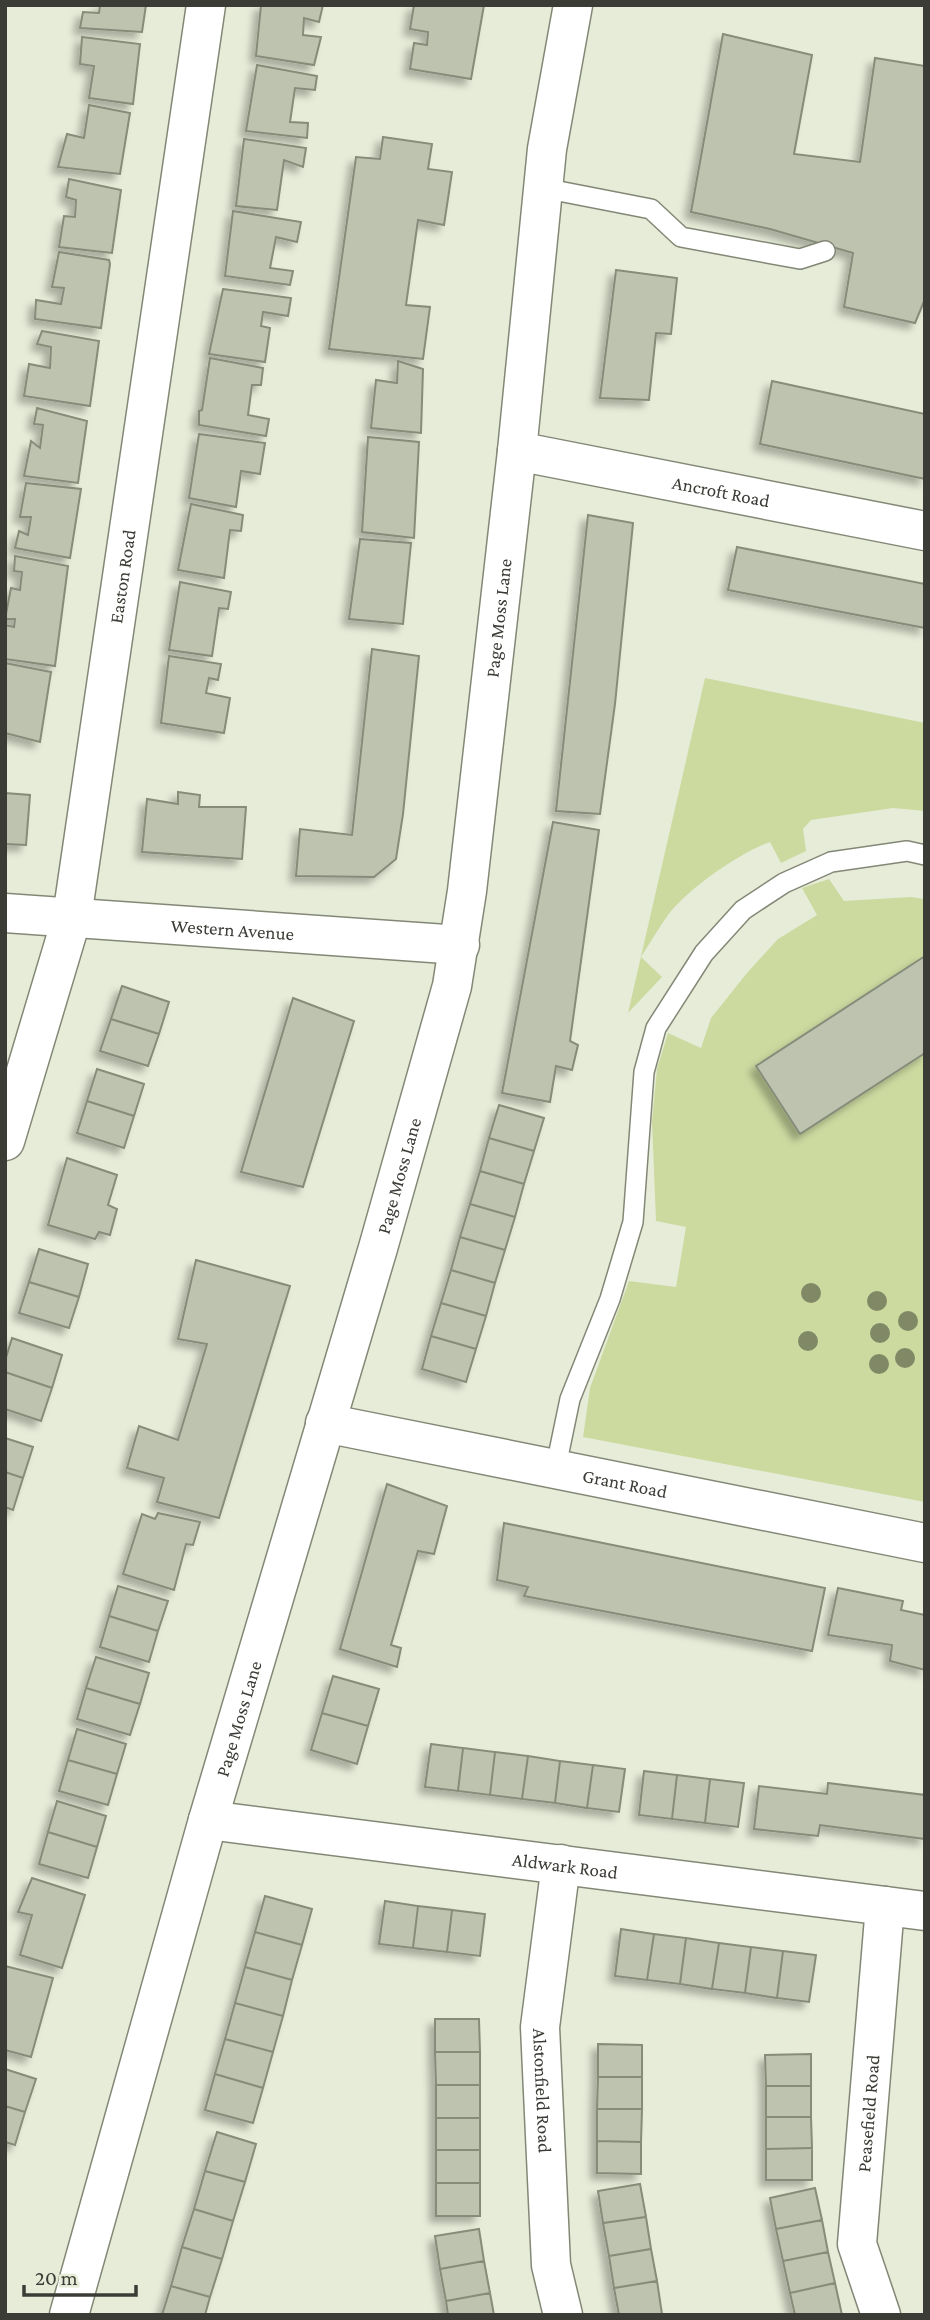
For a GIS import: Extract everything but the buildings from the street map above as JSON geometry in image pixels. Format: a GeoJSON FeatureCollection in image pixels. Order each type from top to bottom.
{"type":"FeatureCollection","features":[{"type":"Feature","properties":{"kind":"street","name":"Easton Road"},"geometry":{"type":"LineString","coordinates":[[5,1141],[72,917],[206,5]]}},
{"type":"Feature","properties":{"kind":"street","name":"Page Moss Lane"},"geometry":{"type":"LineString","coordinates":[[69,2315],[208,1820],[440,1035],[460,945],[517,451],[547,149],[573,5]]}},
{"type":"Feature","properties":{"kind":"street","name":"Ancroft Road"},"geometry":{"type":"LineString","coordinates":[[517,451],[925,531]]}},
{"type":"Feature","properties":{"kind":"street","name":"Western Avenue"},"geometry":{"type":"LineString","coordinates":[[5,913],[460,945]]}},
{"type":"Feature","properties":{"kind":"street","name":"Grant Road"},"geometry":{"type":"LineString","coordinates":[[325,1423],[925,1543]]}},
{"type":"Feature","properties":{"kind":"street","name":"Aldwark Road"},"geometry":{"type":"LineString","coordinates":[[208,1820],[925,1911]]}},
{"type":"Feature","properties":{"kind":"street","name":"Alstonfield Road"},"geometry":{"type":"LineString","coordinates":[[561,1864],[540,2027],[551,2264],[564,2315]]}},
{"type":"Feature","properties":{"kind":"street","name":"Peasefield Road"},"geometry":{"type":"LineString","coordinates":[[881,2315],[858,2244],[886,1906]]}},
{"type":"Feature","properties":{"kind":"lane"},"geometry":{"type":"LineString","coordinates":[[543,188],[651,209],[681,237],[800,259],[825,251]]}},
{"type":"Feature","properties":{"kind":"lane"},"geometry":{"type":"LineString","coordinates":[[555,1471],[570,1399],[610,1299],[633,1222],[644,1072],[656,1028],[704,953],[743,910],[784,883],[831,862],[907,851],[925,855]]}},
{"type":"Feature","properties":{"kind":"green space"},"geometry":{"type":"Polygon","coordinates":[[[705,678],[925,723],[925,811],[893,808],[811,820],[803,829],[806,851],[781,863],[770,842],[744,854],[715,873],[677,905],[664,920],[641,957],[662,977],[628,1013],[705,678]]]}},
{"type":"Feature","properties":{"kind":"green space"},"geometry":{"type":"Polygon","coordinates":[[[829,879],[844,901],[911,897],[925,899],[925,956],[756,1066],[800,1134],[925,1053],[925,1502],[583,1437],[590,1388],[629,1281],[676,1287],[686,1227],[656,1221],[652,1122],[657,1069],[668,1033],[701,1048],[711,1018],[747,973],[778,939],[817,915],[802,888],[829,879]]]}}]}
